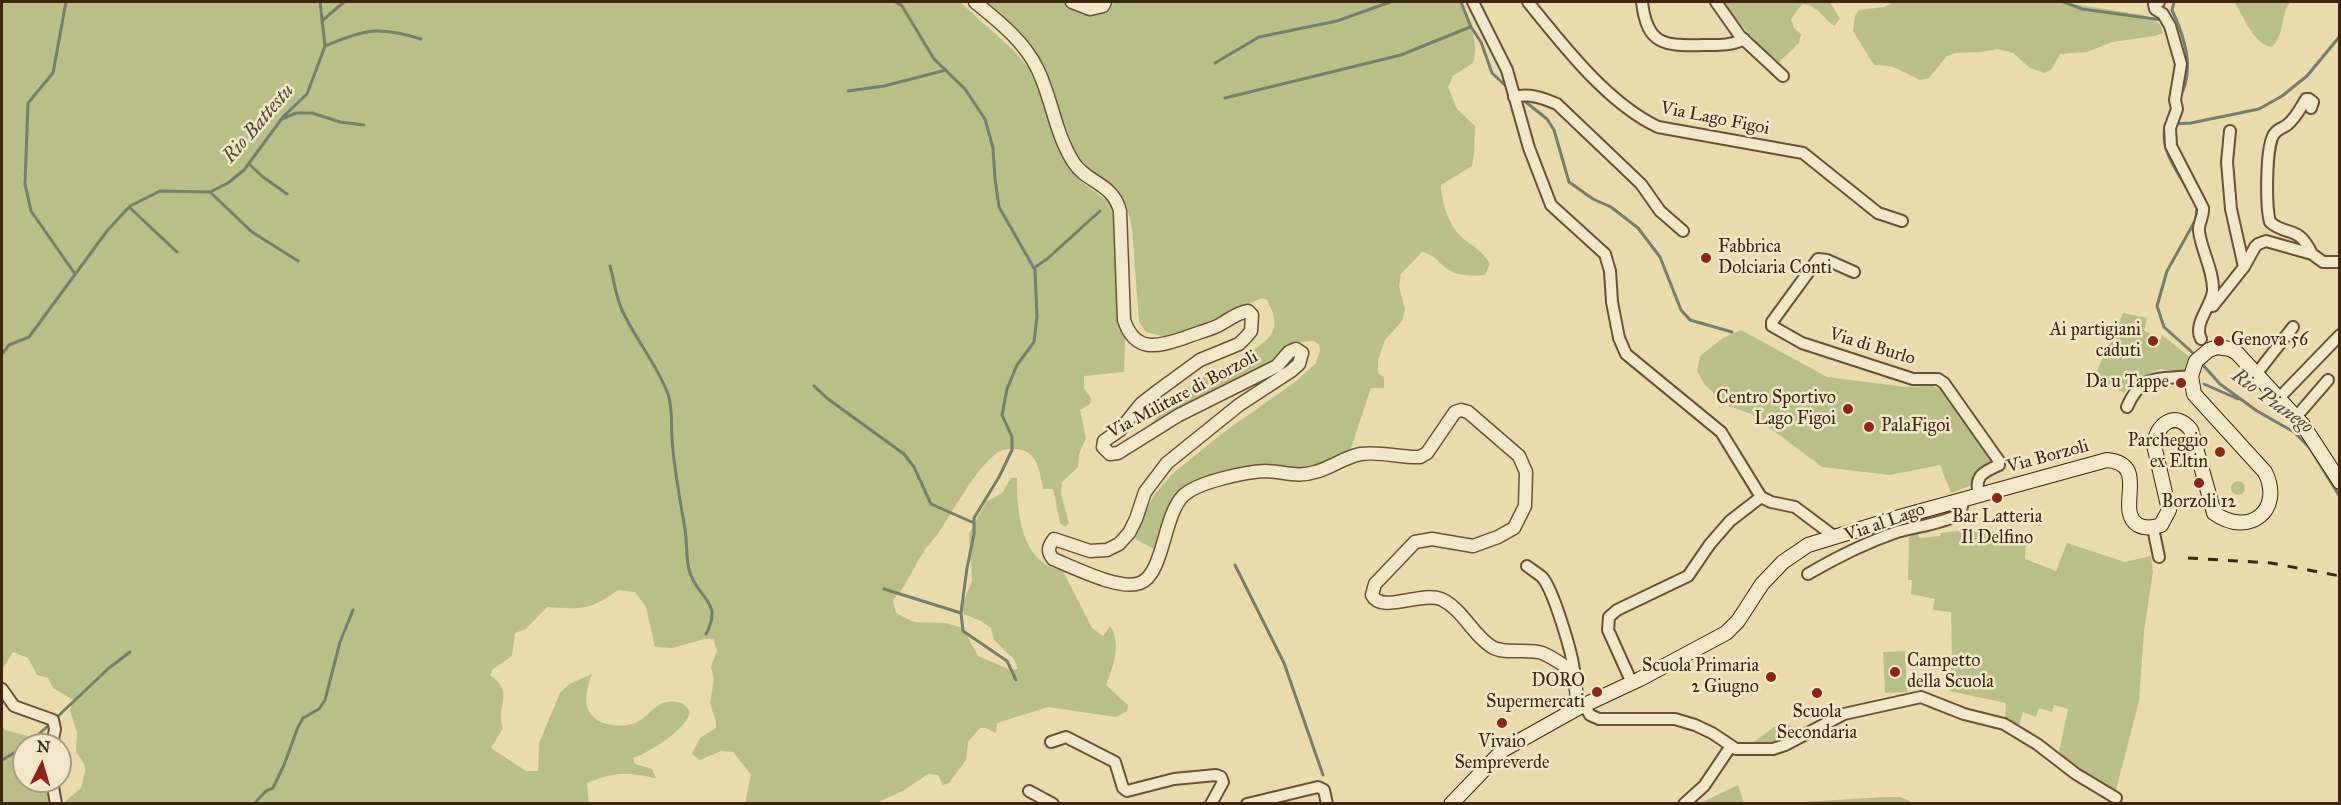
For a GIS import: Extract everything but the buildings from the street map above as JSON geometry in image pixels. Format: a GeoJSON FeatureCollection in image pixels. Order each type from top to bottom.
{"type":"FeatureCollection","features":[{"type":"Feature","properties":{"kind":"main road"},"geometry":{"type":"LineString","coordinates":[[2153,528],[2161,525],[2169,510],[2154,445],[2155,438],[2159,428],[2173,420],[2181,422],[2191,430],[2214,513],[2225,521],[2247,522],[2259,519],[2266,512],[2271,485],[2265,471],[2194,394],[2191,376],[2205,345],[2230,349],[2245,360],[2296,417],[2340,482]]}},
{"type":"Feature","properties":{"kind":"main road","name":"Via Borzoli"},"geometry":{"type":"LineString","coordinates":[[1452,803],[1503,750],[1581,706],[1632,683],[1726,633],[1738,621],[1762,584],[1783,562],[1808,545],[1978,495],[2101,462],[2114,461],[2125,467],[2131,478],[2130,511],[2133,521],[2141,526],[2153,528]]}},
{"type":"Feature","properties":{"kind":"street","name":"Via Militare di Borzoli"},"geometry":{"type":"LineString","coordinates":[[975,2],[1009,31],[1037,68],[1064,145],[1075,165],[1118,200],[1124,320],[1128,332],[1138,341],[1156,347],[1217,326],[1241,312],[1248,311],[1252,315],[1251,331],[1239,344],[1200,360],[1159,390],[1141,404],[1120,430],[1104,441],[1102,447],[1110,454],[1118,453],[1179,415],[1277,366],[1289,352],[1296,349],[1302,353],[1299,364],[1292,372],[1239,405],[1167,463],[1145,492],[1133,526],[1119,544],[1107,550],[1090,551],[1054,539],[1049,547],[1049,553],[1053,559],[1113,582],[1141,583],[1149,577],[1155,567],[1171,514],[1184,495],[1199,486],[1266,471],[1292,475],[1315,472],[1362,454],[1420,457],[1427,453],[1455,412],[1464,411],[1479,420],[1522,460],[1526,472],[1525,506],[1518,523],[1506,533],[1478,545],[1467,546],[1432,539],[1415,542],[1375,584],[1372,595],[1376,601],[1383,604],[1420,597],[1441,599],[1462,615],[1494,648],[1543,653],[1574,672]]}},
{"type":"Feature","properties":{"kind":"street"},"geometry":{"type":"LineString","coordinates":[[1072,2],[1090,9],[1103,6],[1105,2]]}},
{"type":"Feature","properties":{"kind":"street"},"geometry":{"type":"LineString","coordinates":[[1473,2],[1507,70],[1529,148],[1551,205],[1605,254],[1610,270],[1612,302],[1619,338],[1626,354],[1721,432],[1761,497],[1771,502],[1795,507],[1835,537]]}},
{"type":"Feature","properties":{"kind":"street"},"geometry":{"type":"LineString","coordinates":[[1642,2],[1647,25],[1654,37],[1662,43],[1673,46],[1729,44],[1744,39]]}},
{"type":"Feature","properties":{"kind":"street"},"geometry":{"type":"LineString","coordinates":[[1716,2],[1744,39],[1783,76]]}},
{"type":"Feature","properties":{"kind":"street"},"geometry":{"type":"LineString","coordinates":[[2159,2],[2154,4],[2155,9],[2164,16],[2174,34],[2181,64],[2176,105],[2170,128],[2171,146],[2203,208],[2203,217],[2198,228],[2212,284],[2211,296],[2198,328],[2205,345]]}},
{"type":"Feature","properties":{"kind":"street","name":"Via Lago Figoi"},"geometry":{"type":"LineString","coordinates":[[1532,4],[1591,76],[1640,118],[1658,127],[1803,153],[1878,213],[1902,221]]}},
{"type":"Feature","properties":{"kind":"street"},"geometry":{"type":"LineString","coordinates":[[1514,97],[1525,95],[1540,97],[1557,104],[1641,184],[1660,211],[1683,231]]}},
{"type":"Feature","properties":{"kind":"street"},"geometry":{"type":"LineString","coordinates":[[2311,108],[2313,102],[2306,99],[2298,114],[2284,128],[2274,133],[2269,148],[2268,168],[2270,222],[2300,235],[2312,254]]}},
{"type":"Feature","properties":{"kind":"street"},"geometry":{"type":"LineString","coordinates":[[2230,131],[2227,162],[2231,209],[2244,267]]}},
{"type":"Feature","properties":{"kind":"street"},"geometry":{"type":"LineString","coordinates":[[2205,345],[2218,297],[2244,267],[2255,247],[2262,242],[2312,254],[2324,261],[2340,262]]}},
{"type":"Feature","properties":{"kind":"street","name":"Via di Burlo"},"geometry":{"type":"LineString","coordinates":[[1854,272],[1827,260],[1818,259],[1772,322],[1772,326],[1802,343],[1913,379],[1938,379],[1944,382],[1999,461],[1999,465],[1981,473],[1977,484],[1978,495]]}},
{"type":"Feature","properties":{"kind":"street"},"geometry":{"type":"LineString","coordinates":[[2257,373],[2293,327]]}},
{"type":"Feature","properties":{"kind":"street"},"geometry":{"type":"LineString","coordinates":[[2279,398],[2340,336]]}},
{"type":"Feature","properties":{"kind":"street"},"geometry":{"type":"LineString","coordinates":[[2127,407],[2133,393],[2142,385],[2161,377],[2191,376]]}},
{"type":"Feature","properties":{"kind":"street"},"geometry":{"type":"LineString","coordinates":[[2296,417],[2328,380]]}},
{"type":"Feature","properties":{"kind":"street"},"geometry":{"type":"LineString","coordinates":[[1632,683],[1608,630],[1610,617],[1617,610],[1688,576],[1730,521],[1761,497]]}},
{"type":"Feature","properties":{"kind":"street","name":"Via al Lago"},"geometry":{"type":"LineString","coordinates":[[1808,573],[1852,549],[1898,532],[1950,519],[1960,514],[1964,499]]}},
{"type":"Feature","properties":{"kind":"street"},"geometry":{"type":"LineString","coordinates":[[2153,528],[2159,557]]}},
{"type":"Feature","properties":{"kind":"street"},"geometry":{"type":"LineString","coordinates":[[1527,566],[1542,578],[1549,589],[1573,659],[1581,706],[1590,715],[1603,720],[1675,719],[1695,725],[1736,749],[1773,749],[1844,714],[1921,697],[1964,714],[2004,724],[2037,744],[2076,774],[2116,798]]}},
{"type":"Feature","properties":{"kind":"street"},"geometry":{"type":"LineString","coordinates":[[2,689],[14,706],[53,720],[54,733]]}},
{"type":"Feature","properties":{"kind":"street"},"geometry":{"type":"LineString","coordinates":[[1052,741],[1066,737],[1116,762],[1123,788],[1126,791],[1174,779],[1216,775],[1221,777],[1223,782],[1211,804]]}},
{"type":"Feature","properties":{"kind":"street"},"geometry":{"type":"LineString","coordinates":[[1684,804],[1704,786],[1731,746]]}},
{"type":"Feature","properties":{"kind":"street"},"geometry":{"type":"LineString","coordinates":[[1247,804],[1317,788],[1324,790],[1328,804]]}},
{"type":"Feature","properties":{"kind":"street"},"geometry":{"type":"LineString","coordinates":[[1029,791],[1053,804]]}},
{"type":"Feature","properties":{"kind":"green space"},"geometry":{"type":"Polygon","coordinates":[[[2,2],[960,2],[1012,49],[1031,71],[1065,159],[1080,181],[1113,205],[1125,341],[1124,372],[1084,376],[1084,388],[1091,398],[1090,404],[1080,410],[1086,438],[1079,454],[1078,467],[1062,482],[1061,494],[1069,523],[1065,527],[1060,523],[1053,489],[1043,489],[1039,468],[1032,457],[1022,450],[1007,449],[999,452],[989,460],[973,480],[893,600],[896,613],[914,622],[946,623],[963,628],[978,656],[1011,670],[1018,669],[1014,659],[994,640],[991,628],[964,614],[961,608],[972,581],[969,534],[986,502],[1002,493],[1011,478],[1017,478],[1021,525],[1030,548],[1046,565],[1063,571],[1092,628],[1103,636],[1110,626],[1114,633],[1115,655],[1106,685],[1128,705],[1127,711],[1116,717],[1048,707],[997,723],[996,733],[980,728],[968,742],[966,760],[949,783],[943,785],[938,775],[928,774],[903,791],[876,803],[745,803],[751,775],[733,752],[721,751],[700,760],[692,754],[700,738],[716,728],[710,704],[714,679],[711,667],[717,650],[713,639],[672,648],[655,647],[646,607],[635,592],[618,590],[600,602],[585,607],[547,607],[526,629],[515,633],[512,656],[493,669],[490,675],[498,682],[503,694],[501,720],[503,728],[491,748],[526,771],[538,771],[539,743],[560,693],[569,684],[592,674],[586,694],[587,706],[594,718],[607,724],[622,726],[635,723],[662,703],[674,701],[686,706],[690,712],[675,733],[657,746],[633,758],[635,764],[652,769],[656,778],[621,774],[606,776],[587,783],[589,804],[62,804],[81,788],[85,772],[85,766],[76,751],[77,733],[70,711],[73,700],[53,688],[48,678],[37,675],[28,658],[13,652],[2,670],[2,2]]]}},
{"type":"Feature","properties":{"kind":"green space"},"geometry":{"type":"Polygon","coordinates":[[[982,2],[1065,2],[1088,13],[1095,13],[1107,11],[1115,2],[1460,2],[1474,39],[1475,55],[1473,63],[1453,76],[1448,87],[1457,109],[1475,126],[1474,154],[1472,166],[1441,185],[1441,191],[1445,209],[1453,226],[1490,264],[1485,275],[1463,275],[1451,271],[1432,256],[1422,252],[1401,274],[1399,286],[1405,310],[1402,321],[1385,340],[1378,360],[1378,373],[1384,377],[1384,388],[1371,388],[1350,451],[1304,469],[1240,473],[1205,479],[1191,484],[1181,490],[1171,502],[1154,549],[1135,539],[1143,516],[1155,494],[1172,474],[1224,432],[1295,382],[1316,363],[1320,351],[1319,345],[1314,341],[1297,342],[1250,376],[1151,425],[1169,403],[1185,389],[1248,354],[1267,339],[1274,327],[1271,307],[1267,300],[1262,298],[1169,338],[1146,332],[1139,322],[1132,229],[1127,207],[1115,190],[1089,170],[1075,151],[1052,90],[982,2]]]}},
{"type":"Feature","properties":{"kind":"green space"},"geometry":{"type":"Polygon","coordinates":[[[1724,2],[1830,2],[1840,19],[1834,26],[1816,9],[1802,4],[1791,19],[1794,28],[1801,34],[1799,43],[1779,62],[1749,34],[1724,2]]]}},
{"type":"Feature","properties":{"kind":"green space"},"geometry":{"type":"Polygon","coordinates":[[[1895,2],[2061,2],[2143,15],[2160,24],[2163,33],[2112,42],[2087,52],[2060,54],[2052,69],[2045,73],[2030,68],[2013,53],[1998,49],[1955,53],[1947,56],[1929,78],[1920,80],[1891,66],[1874,65],[1853,31],[1855,16],[1859,10],[1884,7],[1895,2]]]}},
{"type":"Feature","properties":{"kind":"green space"},"geometry":{"type":"Polygon","coordinates":[[[2234,2],[2290,2],[2279,36],[2272,47],[2259,41],[2234,2]]]}},
{"type":"Feature","properties":{"kind":"green space"},"geometry":{"type":"Polygon","coordinates":[[[2123,313],[2147,318],[2144,331],[2150,333],[2148,340],[2159,344],[2162,335],[2191,358],[2187,373],[2160,369],[2137,379],[2133,376],[2124,393],[2094,377],[2123,313]]]}},
{"type":"Feature","properties":{"kind":"green space","name":"Centro Sportivo Lago Figoi"},"geometry":{"type":"Polygon","coordinates":[[[1741,330],[1827,377],[1906,387],[1932,386],[1942,390],[1994,458],[1976,477],[1972,485],[1951,493],[1940,465],[1890,475],[1822,467],[1751,414],[1726,405],[1705,385],[1697,371],[1700,356],[1723,338],[1741,330]]]}},
{"type":"Feature","properties":{"kind":"green space"},"geometry":{"type":"Polygon","coordinates":[[[2235,481],[2241,481],[2245,488],[2241,495],[2235,495],[2231,491],[2231,485],[2235,481]]]}},
{"type":"Feature","properties":{"kind":"green space"},"geometry":{"type":"Polygon","coordinates":[[[1983,529],[2026,540],[2025,559],[2056,571],[2067,543],[2125,562],[2151,556],[2153,572],[2144,631],[2139,701],[2115,794],[2058,757],[2068,709],[2054,705],[2052,712],[2039,708],[2036,717],[2023,712],[2018,729],[2005,722],[2006,703],[1949,691],[1952,657],[1951,612],[1933,610],[1935,599],[1911,594],[1912,580],[1908,580],[1909,537],[1918,533],[1919,538],[1940,536],[1941,533],[1956,531],[1982,532],[1983,529]]]}},
{"type":"Feature","properties":{"kind":"green space","name":"Campetto della Scuola"},"geometry":{"type":"Polygon","coordinates":[[[1905,651],[1907,692],[1885,693],[1883,652],[1905,651]]]}},
{"type":"Feature","properties":{"kind":"green space"},"geometry":{"type":"Polygon","coordinates":[[[1785,723],[1808,733],[1756,750],[1751,744],[1774,727],[1785,723]]]}},
{"type":"Feature","properties":{"kind":"green space"},"geometry":{"type":"Polygon","coordinates":[[[2,725],[5,730],[17,733],[12,733],[12,793],[48,793],[49,803],[2,803],[2,725]]]}},
{"type":"Feature","properties":{"kind":"green space"},"geometry":{"type":"Polygon","coordinates":[[[1738,785],[1744,803],[1700,803],[1738,785]]]}},
{"type":"Feature","properties":{"kind":"green space"},"geometry":{"type":"Polygon","coordinates":[[[1900,797],[1911,803],[1786,803],[1900,797]]]}},
{"type":"Feature","properties":{"kind":"waterway"},"geometry":{"type":"LineString","coordinates":[[66,2],[53,73],[28,103],[25,184],[31,211],[75,274]]}},
{"type":"Feature","properties":{"kind":"waterway","name":"Rio Battestu"},"geometry":{"type":"LineString","coordinates":[[2,354],[9,345],[29,337],[107,231],[130,206],[160,191],[210,192],[228,183],[244,170],[283,117],[307,94],[325,46],[320,2]]}},
{"type":"Feature","properties":{"kind":"waterway"},"geometry":{"type":"LineString","coordinates":[[323,20],[344,2]]}},
{"type":"Feature","properties":{"kind":"waterway"},"geometry":{"type":"LineString","coordinates":[[896,2],[902,6],[934,59],[965,89],[985,119],[993,148],[999,207],[1035,270],[1037,317],[1034,342],[1017,365],[1007,389],[1002,415],[1012,437],[1012,450],[999,477],[974,518],[974,534],[961,613],[963,631],[1007,661],[1016,680]]}},
{"type":"Feature","properties":{"kind":"waterway"},"geometry":{"type":"LineString","coordinates":[[1215,63],[1259,37],[1337,21],[1390,2]]}},
{"type":"Feature","properties":{"kind":"waterway"},"geometry":{"type":"LineString","coordinates":[[1461,2],[1471,27],[1481,42],[1492,73],[1508,88]]}},
{"type":"Feature","properties":{"kind":"waterway"},"geometry":{"type":"LineString","coordinates":[[2064,2],[2082,9],[2162,20]]}},
{"type":"Feature","properties":{"kind":"waterway","name":"Rio Pianego"},"geometry":{"type":"LineString","coordinates":[[2174,2],[2172,10],[2181,31],[2187,65],[2187,76],[2180,97]]}},
{"type":"Feature","properties":{"kind":"waterway"},"geometry":{"type":"LineString","coordinates":[[1225,98],[1401,55],[1470,27]]}},
{"type":"Feature","properties":{"kind":"waterway"},"geometry":{"type":"LineString","coordinates":[[325,46],[372,31],[394,32],[421,39]]}},
{"type":"Feature","properties":{"kind":"waterway"},"geometry":{"type":"LineString","coordinates":[[2174,124],[2191,123],[2259,109],[2282,96],[2307,76],[2340,36]]}},
{"type":"Feature","properties":{"kind":"waterway"},"geometry":{"type":"LineString","coordinates":[[848,91],[884,86],[946,70]]}},
{"type":"Feature","properties":{"kind":"waterway"},"geometry":{"type":"LineString","coordinates":[[1522,99],[1547,119],[1554,130],[1569,182],[1593,199],[1611,207],[1638,228],[1660,257],[1681,310],[1690,320],[1732,332]]}},
{"type":"Feature","properties":{"kind":"waterway"},"geometry":{"type":"LineString","coordinates":[[282,119],[296,113],[312,113],[340,122],[364,125]]}},
{"type":"Feature","properties":{"kind":"waterway","name":"Rio Pianego"},"geometry":{"type":"LineString","coordinates":[[2166,124],[2164,132],[2166,149],[2186,187]]}},
{"type":"Feature","properties":{"kind":"waterway"},"geometry":{"type":"LineString","coordinates":[[249,164],[287,194]]}},
{"type":"Feature","properties":{"kind":"waterway"},"geometry":{"type":"LineString","coordinates":[[210,192],[252,232],[298,261]]}},
{"type":"Feature","properties":{"kind":"waterway","name":"Rio Pianego"},"geometry":{"type":"LineString","coordinates":[[2193,353],[2164,327],[2157,306],[2167,271],[2196,219],[2197,206]]}},
{"type":"Feature","properties":{"kind":"waterway"},"geometry":{"type":"LineString","coordinates":[[129,207],[177,252]]}},
{"type":"Feature","properties":{"kind":"waterway"},"geometry":{"type":"LineString","coordinates":[[1034,268],[1100,211]]}},
{"type":"Feature","properties":{"kind":"waterway"},"geometry":{"type":"LineString","coordinates":[[610,266],[622,310],[658,372],[670,400],[674,462],[685,529],[687,560],[693,580],[711,607],[711,623],[706,634]]}},
{"type":"Feature","properties":{"kind":"waterway","name":"Rio Pianego"},"geometry":{"type":"LineString","coordinates":[[2203,365],[2220,384],[2257,411],[2294,432],[2309,447],[2340,497]]}},
{"type":"Feature","properties":{"kind":"waterway"},"geometry":{"type":"LineString","coordinates":[[2204,384],[2238,399]]}},
{"type":"Feature","properties":{"kind":"waterway"},"geometry":{"type":"LineString","coordinates":[[814,386],[828,399],[904,454],[914,467],[931,504],[974,523]]}},
{"type":"Feature","properties":{"kind":"waterway"},"geometry":{"type":"LineString","coordinates":[[1235,565],[1284,663],[1323,775]]}},
{"type":"Feature","properties":{"kind":"waterway"},"geometry":{"type":"LineString","coordinates":[[884,589],[961,613]]}},
{"type":"Feature","properties":{"kind":"waterway"},"geometry":{"type":"LineString","coordinates":[[254,804],[266,791],[273,788],[303,718],[319,709],[325,700],[340,642],[353,610]]}},
{"type":"Feature","properties":{"kind":"waterway"},"geometry":{"type":"LineString","coordinates":[[55,719],[109,668],[130,652]]}},
{"type":"Feature","properties":{"kind":"waterway"},"geometry":{"type":"LineString","coordinates":[[40,733],[50,724]]}},
{"type":"Feature","properties":{"kind":"waterway"},"geometry":{"type":"LineString","coordinates":[[2,760],[12,754]]}},
{"type":"Feature","properties":{"kind":"railway"},"geometry":{"type":"LineString","coordinates":[[2188,558],[2271,563],[2340,576]]}},
{"type":"Feature","properties":{"kind":"place","name":"Fabbrica Dolciaria Conti"},"geometry":{"type":"Point","coordinates":[1706,258]}},
{"type":"Feature","properties":{"kind":"place","name":"Ai partigiani caduti"},"geometry":{"type":"Point","coordinates":[2153,341]}},
{"type":"Feature","properties":{"kind":"place","name":"Genova 56"},"geometry":{"type":"Point","coordinates":[2219,341]}},
{"type":"Feature","properties":{"kind":"place","name":"Da u Tappe"},"geometry":{"type":"Point","coordinates":[2181,383]}},
{"type":"Feature","properties":{"kind":"place","name":"Centro Sportivo Lago Figoi"},"geometry":{"type":"Point","coordinates":[1848,409]}},
{"type":"Feature","properties":{"kind":"place","name":"PalaFigoi"},"geometry":{"type":"Point","coordinates":[1869,427]}},
{"type":"Feature","properties":{"kind":"place","name":"Parcheggio ex Eltin"},"geometry":{"type":"Point","coordinates":[2220,452]}},
{"type":"Feature","properties":{"kind":"place","name":"Borzoli 12"},"geometry":{"type":"Point","coordinates":[2199,483]}},
{"type":"Feature","properties":{"kind":"place","name":"Bar Latteria Il Delfino"},"geometry":{"type":"Point","coordinates":[1997,498]}},
{"type":"Feature","properties":{"kind":"place","name":"Campetto della Scuola"},"geometry":{"type":"Point","coordinates":[1895,672]}},
{"type":"Feature","properties":{"kind":"place","name":"Scuola Primaria 2 Giugno"},"geometry":{"type":"Point","coordinates":[1771,677]}},
{"type":"Feature","properties":{"kind":"place","name":"DORO Supermercati"},"geometry":{"type":"Point","coordinates":[1597,692]}},
{"type":"Feature","properties":{"kind":"place","name":"Scuola Secondaria"},"geometry":{"type":"Point","coordinates":[1817,693]}},
{"type":"Feature","properties":{"kind":"place","name":"Vivaio Sempreverde"},"geometry":{"type":"Point","coordinates":[1502,723]}}]}
